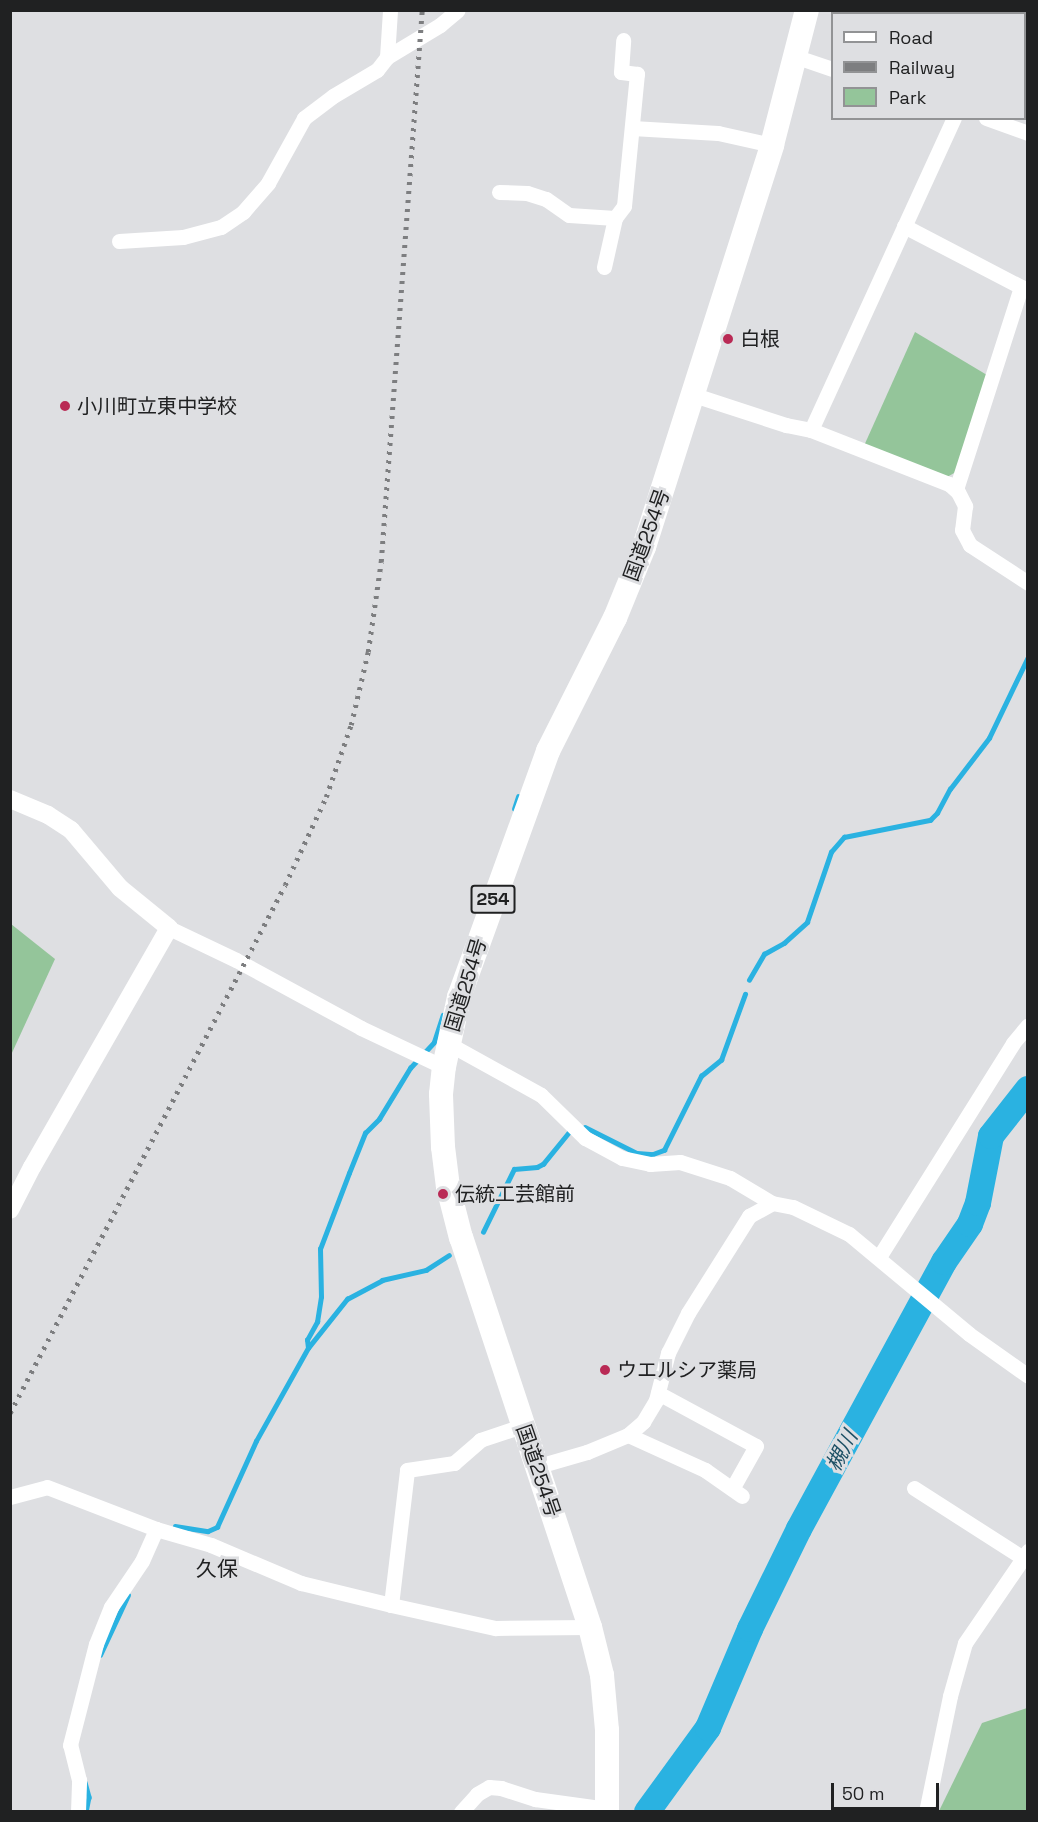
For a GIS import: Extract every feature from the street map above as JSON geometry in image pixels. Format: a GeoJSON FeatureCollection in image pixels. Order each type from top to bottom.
{"type":"FeatureCollection","features":[{"type":"Feature","properties":{"kind":"highway","name":"国道254号"},"geometry":{"type":"LineString","coordinates":[[607,1810],[607,1730],[602,1675],[590,1627],[462,1244],[448,1187],[442,1147],[441,1094],[459,997],[514,838],[548,751],[615,618],[644,547],[772,145],[807,10]]}},
{"type":"Feature","properties":{"kind":"street"},"geometry":{"type":"LineString","coordinates":[[387,57],[390,10]]}},
{"type":"Feature","properties":{"kind":"street"},"geometry":{"type":"LineString","coordinates":[[119,241],[183,237],[221,227],[243,212],[268,183],[304,118],[333,96],[377,70],[387,57],[440,25],[458,10]]}},
{"type":"Feature","properties":{"kind":"street"},"geometry":{"type":"LineString","coordinates":[[604,267],[615,218],[624,206],[637,74],[621,72],[623,40]]}},
{"type":"Feature","properties":{"kind":"street"},"geometry":{"type":"LineString","coordinates":[[794,56],[831,69]]}},
{"type":"Feature","properties":{"kind":"street"},"geometry":{"type":"LineString","coordinates":[[811,430],[953,120]]}},
{"type":"Feature","properties":{"kind":"street"},"geometry":{"type":"LineString","coordinates":[[992,120],[1028,133]]}},
{"type":"Feature","properties":{"kind":"street"},"geometry":{"type":"LineString","coordinates":[[632,128],[718,133],[772,145]]}},
{"type":"Feature","properties":{"kind":"street"},"geometry":{"type":"LineString","coordinates":[[499,192],[527,193],[546,199],[569,215],[615,218]]}},
{"type":"Feature","properties":{"kind":"street"},"geometry":{"type":"LineString","coordinates":[[904,226],[1021,287],[956,490]]}},
{"type":"Feature","properties":{"kind":"street"},"geometry":{"type":"LineString","coordinates":[[694,395],[755,416],[811,430],[949,484],[956,490],[965,506],[962,530],[970,545],[1028,583]]}},
{"type":"Feature","properties":{"kind":"street"},"geometry":{"type":"LineString","coordinates":[[10,800],[48,815],[71,830],[120,888],[169,928],[236,960],[361,1028],[444,1068]]}},
{"type":"Feature","properties":{"kind":"street"},"geometry":{"type":"LineString","coordinates":[[10,1210],[32,1167],[169,928]]}},
{"type":"Feature","properties":{"kind":"street"},"geometry":{"type":"LineString","coordinates":[[879,1257],[1028,1024]]}},
{"type":"Feature","properties":{"kind":"street"},"geometry":{"type":"LineString","coordinates":[[449,1044],[541,1095],[585,1138],[622,1158],[650,1164],[680,1162],[730,1178],[772,1203],[818,1218],[849,1234],[969,1334],[1028,1376]]}},
{"type":"Feature","properties":{"kind":"street"},"geometry":{"type":"LineString","coordinates":[[535,1467],[587,1452],[628,1435],[643,1422],[658,1393],[668,1353],[688,1313],[749,1216],[772,1203]]}},
{"type":"Feature","properties":{"kind":"street"},"geometry":{"type":"LineString","coordinates":[[628,1435],[705,1470],[737,1493],[756,1446],[658,1393]]}},
{"type":"Feature","properties":{"kind":"street"},"geometry":{"type":"LineString","coordinates":[[391,1605],[407,1470],[454,1463],[480,1440],[522,1426]]}},
{"type":"Feature","properties":{"kind":"street"},"geometry":{"type":"LineString","coordinates":[[10,1497],[47,1488],[156,1529],[211,1545],[301,1583],[391,1605],[495,1628],[590,1627]]}},
{"type":"Feature","properties":{"kind":"street"},"geometry":{"type":"LineString","coordinates":[[914,1488],[1025,1555],[965,1643],[950,1696],[926,1812]]}},
{"type":"Feature","properties":{"kind":"street"},"geometry":{"type":"LineString","coordinates":[[78,1812],[80,1780],[70,1745],[96,1644],[111,1607],[142,1561],[156,1529]]}},
{"type":"Feature","properties":{"kind":"street"},"geometry":{"type":"LineString","coordinates":[[461,1812],[477,1794],[489,1787],[501,1788],[536,1799],[607,1810]]}},
{"type":"Feature","properties":{"kind":"green space"},"geometry":{"type":"Polygon","coordinates":[[[915,332],[987,375],[956,472],[947,477],[863,448],[915,332]]]}},
{"type":"Feature","properties":{"kind":"green space"},"geometry":{"type":"Polygon","coordinates":[[[11,924],[55,959],[11,1055],[11,924]]]}},
{"type":"Feature","properties":{"kind":"green space"},"geometry":{"type":"Polygon","coordinates":[[[1027,1708],[1027,1811],[939,1811],[982,1723],[1027,1708]]]}},
{"type":"Feature","properties":{"kind":"waterway"},"geometry":{"type":"LineString","coordinates":[[749,980],[764,954],[784,943],[807,922],[831,852],[844,837],[930,820],[937,813],[950,789],[989,738],[1028,657]]}},
{"type":"Feature","properties":{"kind":"waterway"},"geometry":{"type":"LineString","coordinates":[[514,809],[518,797]]}},
{"type":"Feature","properties":{"kind":"waterway"},"geometry":{"type":"LineString","coordinates":[[585,1127],[637,1153],[653,1154],[664,1150],[701,1076],[721,1060],[745,994]]}},
{"type":"Feature","properties":{"kind":"waterway"},"geometry":{"type":"LineString","coordinates":[[308,1348],[307,1340],[317,1322],[321,1297],[320,1249],[365,1133],[379,1119],[410,1068],[434,1042],[443,1015]]}},
{"type":"Feature","properties":{"kind":"waterway","name":"槻川"},"geometry":{"type":"LineString","coordinates":[[647,1812],[708,1728],[750,1629],[799,1529],[944,1262],[970,1224],[978,1203],[991,1136],[1028,1089]]}},
{"type":"Feature","properties":{"kind":"waterway"},"geometry":{"type":"LineString","coordinates":[[483,1232],[514,1169],[537,1167],[543,1164],[569,1132]]}},
{"type":"Feature","properties":{"kind":"waterway"},"geometry":{"type":"LineString","coordinates":[[175,1526],[208,1531],[217,1527],[256,1441],[308,1348],[347,1299],[382,1280],[426,1270],[449,1255]]}},
{"type":"Feature","properties":{"kind":"waterway"},"geometry":{"type":"LineString","coordinates":[[100,1655],[128,1595]]}},
{"type":"Feature","properties":{"kind":"waterway"},"geometry":{"type":"LineString","coordinates":[[85,1782],[89,1797],[86,1812]]}},
{"type":"Feature","properties":{"kind":"railway"},"geometry":{"type":"LineString","coordinates":[[10,1413],[285,885],[326,797],[351,725],[368,652],[381,562],[422,10]]}},
{"type":"Feature","properties":{"kind":"place","name":"白根"},"geometry":{"type":"Point","coordinates":[728,339]}},
{"type":"Feature","properties":{"kind":"place","name":"小川町立東中学校"},"geometry":{"type":"Point","coordinates":[65,406]}},
{"type":"Feature","properties":{"kind":"place","name":"伝統工芸館前"},"geometry":{"type":"Point","coordinates":[443,1194]}},
{"type":"Feature","properties":{"kind":"place","name":"ウエルシア薬局"},"geometry":{"type":"Point","coordinates":[605,1370]}},
{"type":"Feature","properties":{"kind":"district","name":"久保"},"geometry":{"type":"Point","coordinates":[217,1569]}}]}
